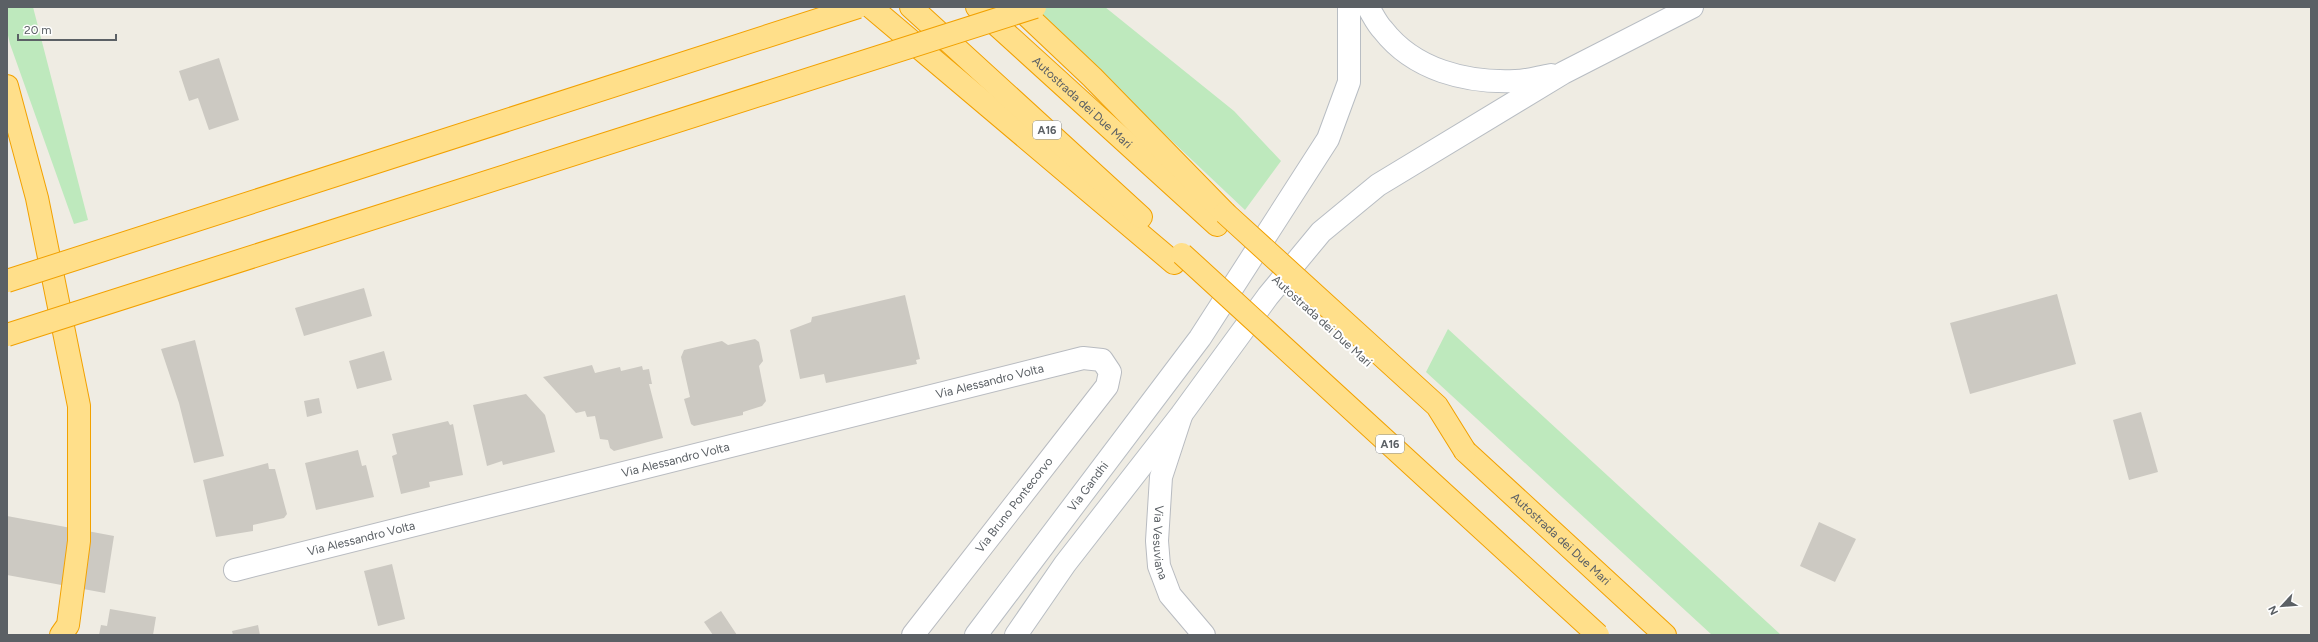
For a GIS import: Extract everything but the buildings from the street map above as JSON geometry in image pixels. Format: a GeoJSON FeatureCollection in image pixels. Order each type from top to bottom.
{"type":"FeatureCollection","features":[{"type":"Feature","properties":{"kind":"highway"},"geometry":{"type":"LineString","coordinates":[[7,281],[858,7]]}},
{"type":"Feature","properties":{"kind":"highway"},"geometry":{"type":"LineString","coordinates":[[871,7],[1178,258]]}},
{"type":"Feature","properties":{"kind":"highway","name":"A16"},"geometry":{"type":"LineString","coordinates":[[911,7],[1178,258],[1390,444],[1598,635]]}},
{"type":"Feature","properties":{"kind":"highway","name":"Autostrada dei Due Mari"},"geometry":{"type":"LineString","coordinates":[[977,7],[1437,406],[1465,451],[1665,635]]}},
{"type":"Feature","properties":{"kind":"highway"},"geometry":{"type":"LineString","coordinates":[[1018,7],[1092,77],[1221,219]]}},
{"type":"Feature","properties":{"kind":"highway"},"geometry":{"type":"LineString","coordinates":[[7,335],[1035,7]]}},
{"type":"Feature","properties":{"kind":"highway"},"geometry":{"type":"LineString","coordinates":[[7,86],[37,198],[79,406],[79,541],[65,632]]}},
{"type":"Feature","properties":{"kind":"street","name":"Via Gandhi"},"geometry":{"type":"LineString","coordinates":[[976,635],[1200,338],[1328,139],[1349,82],[1349,7]]}},
{"type":"Feature","properties":{"kind":"street"},"geometry":{"type":"LineString","coordinates":[[1368,7],[1383,30],[1404,51],[1434,69],[1469,79],[1515,81],[1563,73]]}},
{"type":"Feature","properties":{"kind":"street"},"geometry":{"type":"LineString","coordinates":[[1016,635],[1065,564],[1181,415],[1268,296],[1320,232],[1378,185],[1563,73],[1692,7]]}},
{"type":"Feature","properties":{"kind":"street","name":"Via Alessandro Volta"},"geometry":{"type":"LineString","coordinates":[[235,570],[1083,358],[1102,360],[1110,372]]}},
{"type":"Feature","properties":{"kind":"street","name":"Via Bruno Pontecorvo"},"geometry":{"type":"LineString","coordinates":[[913,635],[1107,386],[1110,372]]}},
{"type":"Feature","properties":{"kind":"street","name":"Via Vesuviana"},"geometry":{"type":"LineString","coordinates":[[1181,415],[1161,477],[1157,547],[1159,566],[1170,595],[1204,635]]}},
{"type":"Feature","properties":{"kind":"green space"},"geometry":{"type":"Polygon","coordinates":[[[7,7],[33,7],[88,220],[74,224],[10,44],[7,31],[7,7]]]}},
{"type":"Feature","properties":{"kind":"green space"},"geometry":{"type":"Polygon","coordinates":[[[1030,7],[1105,7],[1234,111],[1281,161],[1245,210],[1030,7]]]}},
{"type":"Feature","properties":{"kind":"green space"},"geometry":{"type":"Polygon","coordinates":[[[1448,329],[1781,635],[1712,635],[1426,372],[1448,329]]]}}]}
